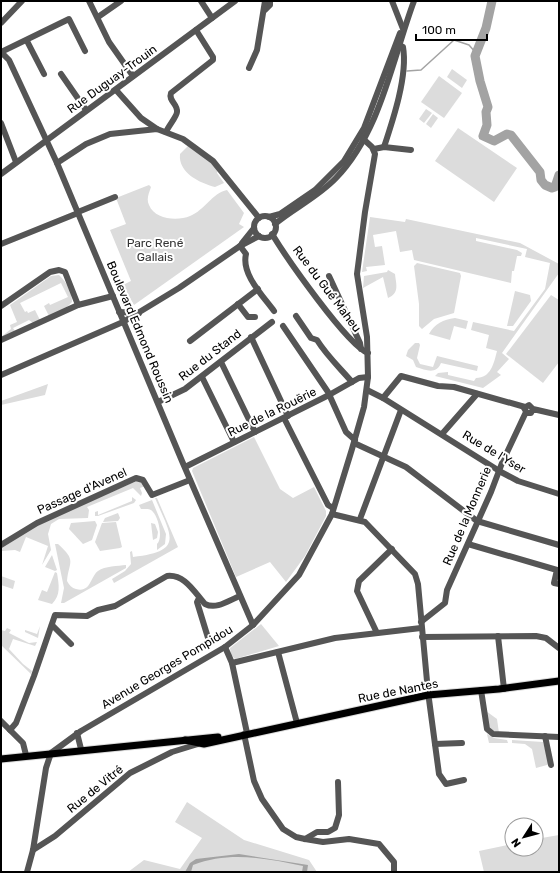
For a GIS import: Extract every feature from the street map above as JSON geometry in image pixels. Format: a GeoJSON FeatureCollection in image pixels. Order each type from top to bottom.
{"type":"FeatureCollection","features":[{"type":"Feature","properties":{"kind":"main road","name":"Rue de Nantes"},"geometry":{"type":"LineString","coordinates":[[185,740],[198,744],[428,694],[504,688],[559,681]]}},
{"type":"Feature","properties":{"kind":"main road","name":"Rue de Nantes"},"geometry":{"type":"LineString","coordinates":[[1,759],[26,755],[246,734]]}},
{"type":"Feature","properties":{"kind":"street"},"geometry":{"type":"LineString","coordinates":[[1,23],[22,1]]}},
{"type":"Feature","properties":{"kind":"street"},"geometry":{"type":"LineString","coordinates":[[89,1],[109,42],[133,76]]}},
{"type":"Feature","properties":{"kind":"street"},"geometry":{"type":"LineString","coordinates":[[98,17],[121,1]]}},
{"type":"Feature","properties":{"kind":"street"},"geometry":{"type":"LineString","coordinates":[[201,1],[212,18]]}},
{"type":"Feature","properties":{"kind":"street","name":"Rue Duguay-Trouin"},"geometry":{"type":"LineString","coordinates":[[1,174],[235,1]]}},
{"type":"Feature","properties":{"kind":"street"},"geometry":{"type":"LineString","coordinates":[[249,68],[257,50],[265,1]]}},
{"type":"Feature","properties":{"kind":"street"},"geometry":{"type":"LineString","coordinates":[[264,10],[270,5],[270,1]]}},
{"type":"Feature","properties":{"kind":"street"},"geometry":{"type":"LineString","coordinates":[[392,1],[403,29]]}},
{"type":"Feature","properties":{"kind":"street"},"geometry":{"type":"LineString","coordinates":[[1,375],[123,322],[139,313],[179,288],[240,246],[259,236],[266,237],[272,234],[275,224],[328,186],[342,171],[362,138],[382,95],[403,29],[414,1]]}},
{"type":"Feature","properties":{"kind":"street"},"geometry":{"type":"LineString","coordinates":[[1,52],[69,20],[85,51]]}},
{"type":"Feature","properties":{"kind":"street"},"geometry":{"type":"LineString","coordinates":[[240,246],[254,228],[254,224],[259,218],[275,216],[289,208],[324,182],[344,161],[362,138],[397,38],[403,29]]}},
{"type":"Feature","properties":{"kind":"street"},"geometry":{"type":"LineString","coordinates":[[166,132],[178,113],[178,108],[171,99],[171,93],[213,60],[214,57],[196,30]]}},
{"type":"Feature","properties":{"kind":"street"},"geometry":{"type":"LineString","coordinates":[[27,41],[44,74]]}},
{"type":"Feature","properties":{"kind":"street"},"geometry":{"type":"LineString","coordinates":[[384,147],[398,97],[402,70],[404,53],[403,47],[399,45]]}},
{"type":"Feature","properties":{"kind":"street","name":"Boulevard Edmond Roussin"},"geometry":{"type":"LineString","coordinates":[[1,52],[9,60],[47,140],[190,480],[253,625]]}},
{"type":"Feature","properties":{"kind":"street"},"geometry":{"type":"LineString","coordinates":[[61,74],[86,110]]}},
{"type":"Feature","properties":{"kind":"street"},"geometry":{"type":"LineString","coordinates":[[116,90],[141,118],[157,129],[184,139],[213,161],[259,218]]}},
{"type":"Feature","properties":{"kind":"street"},"geometry":{"type":"LineString","coordinates":[[1,123],[16,162]]}},
{"type":"Feature","properties":{"kind":"street"},"geometry":{"type":"LineString","coordinates":[[57,163],[86,144],[110,134],[157,129]]}},
{"type":"Feature","properties":{"kind":"street"},"geometry":{"type":"LineString","coordinates":[[362,138],[374,149],[384,147],[411,150]]}},
{"type":"Feature","properties":{"kind":"street","name":"Avenue Georges Pompidou"},"geometry":{"type":"LineString","coordinates":[[51,753],[77,733],[225,646],[253,625],[299,575],[332,511],[354,441],[367,390],[368,353],[357,274],[365,212],[375,157],[374,149]]}},
{"type":"Feature","properties":{"kind":"street"},"geometry":{"type":"LineString","coordinates":[[1,244],[115,197]]}},
{"type":"Feature","properties":{"kind":"street"},"geometry":{"type":"LineString","coordinates":[[269,217],[275,224]]}},
{"type":"Feature","properties":{"kind":"street"},"geometry":{"type":"LineString","coordinates":[[254,228],[259,236]]}},
{"type":"Feature","properties":{"kind":"street","name":"Rue du Gué Maheu"},"geometry":{"type":"LineString","coordinates":[[272,234],[339,327],[361,349],[368,353]]}},
{"type":"Feature","properties":{"kind":"street"},"geometry":{"type":"LineString","coordinates":[[240,246],[246,254],[244,262],[246,271],[274,312]]}},
{"type":"Feature","properties":{"kind":"street"},"geometry":{"type":"LineString","coordinates":[[1,306],[50,272],[59,270],[65,272],[78,305]]}},
{"type":"Feature","properties":{"kind":"street"},"geometry":{"type":"LineString","coordinates":[[329,276],[360,343],[361,349]]}},
{"type":"Feature","properties":{"kind":"street"},"geometry":{"type":"LineString","coordinates":[[190,341],[258,289]]}},
{"type":"Feature","properties":{"kind":"street"},"geometry":{"type":"LineString","coordinates":[[1,340],[78,305],[113,296]]}},
{"type":"Feature","properties":{"kind":"street"},"geometry":{"type":"LineString","coordinates":[[238,304],[248,316],[255,317]]}},
{"type":"Feature","properties":{"kind":"street"},"geometry":{"type":"LineString","coordinates":[[119,312],[139,313]]}},
{"type":"Feature","properties":{"kind":"street"},"geometry":{"type":"LineString","coordinates":[[296,316],[311,338],[317,340],[329,358],[352,382]]}},
{"type":"Feature","properties":{"kind":"street","name":"Rue du Stand"},"geometry":{"type":"LineString","coordinates":[[158,402],[185,389],[272,322]]}},
{"type":"Feature","properties":{"kind":"street"},"geometry":{"type":"LineString","coordinates":[[283,326],[329,395],[346,432],[354,441],[383,457],[406,467],[477,521],[559,545]]}},
{"type":"Feature","properties":{"kind":"street"},"geometry":{"type":"LineString","coordinates":[[251,337],[286,417],[332,511],[365,522],[415,574],[428,694],[439,774],[446,784],[464,780]]}},
{"type":"Feature","properties":{"kind":"street"},"geometry":{"type":"LineString","coordinates":[[221,362],[255,432]]}},
{"type":"Feature","properties":{"kind":"street"},"geometry":{"type":"LineString","coordinates":[[383,398],[400,376],[438,386],[454,387],[531,413],[533,410],[559,415]]}},
{"type":"Feature","properties":{"kind":"street"},"geometry":{"type":"LineString","coordinates":[[202,377],[234,442]]}},
{"type":"Feature","properties":{"kind":"street","name":"Rue de la Rouërie"},"geometry":{"type":"LineString","coordinates":[[185,467],[286,417],[359,378],[368,377]]}},
{"type":"Feature","properties":{"kind":"street","name":"Rue de l'Yser"},"geometry":{"type":"LineString","coordinates":[[367,390],[383,398],[499,470],[518,480],[559,494]]}},
{"type":"Feature","properties":{"kind":"street","name":"Rue de l'Yser"},"geometry":{"type":"LineString","coordinates":[[442,434],[477,394]]}},
{"type":"Feature","properties":{"kind":"street"},"geometry":{"type":"LineString","coordinates":[[360,520],[401,410]]}},
{"type":"Feature","properties":{"kind":"street","name":"Rue de la Monnerie"},"geometry":{"type":"LineString","coordinates":[[421,622],[445,603],[447,590],[525,410]]}},
{"type":"Feature","properties":{"kind":"street","name":"Passage d'Avenel"},"geometry":{"type":"LineString","coordinates":[[1,545],[37,523],[136,478],[144,480],[152,495],[190,480]]}},
{"type":"Feature","properties":{"kind":"street"},"geometry":{"type":"LineString","coordinates":[[468,544],[558,570],[554,583],[559,584]]}},
{"type":"Feature","properties":{"kind":"street"},"geometry":{"type":"LineString","coordinates":[[377,633],[357,591],[359,581],[392,549]]}},
{"type":"Feature","properties":{"kind":"street"},"geometry":{"type":"LineString","coordinates":[[10,730],[16,723],[55,615],[88,616],[98,610],[114,606],[167,576],[175,575],[182,578],[199,598],[210,606],[216,606],[240,596]]}},
{"type":"Feature","properties":{"kind":"street"},"geometry":{"type":"LineString","coordinates":[[199,598],[197,602],[209,641]]}},
{"type":"Feature","properties":{"kind":"street"},"geometry":{"type":"LineString","coordinates":[[52,625],[71,644]]}},
{"type":"Feature","properties":{"kind":"street"},"geometry":{"type":"LineString","coordinates":[[232,663],[335,638],[421,628]]}},
{"type":"Feature","properties":{"kind":"street"},"geometry":{"type":"LineString","coordinates":[[498,636],[504,688]]}},
{"type":"Feature","properties":{"kind":"street"},"geometry":{"type":"LineString","coordinates":[[422,637],[536,636],[546,638],[559,648]]}},
{"type":"Feature","properties":{"kind":"street"},"geometry":{"type":"LineString","coordinates":[[225,646],[232,663],[254,781],[262,799],[283,829],[296,837],[323,842],[349,839],[379,844],[394,862],[394,872]]}},
{"type":"Feature","properties":{"kind":"street"},"geometry":{"type":"LineString","coordinates":[[278,652],[297,723]]}},
{"type":"Feature","properties":{"kind":"street"},"geometry":{"type":"LineString","coordinates":[[481,690],[487,729],[492,734],[559,737]]}},
{"type":"Feature","properties":{"kind":"street"},"geometry":{"type":"LineString","coordinates":[[1,721],[23,743],[26,755]]}},
{"type":"Feature","properties":{"kind":"street"},"geometry":{"type":"LineString","coordinates":[[77,733],[80,750]]}},
{"type":"Feature","properties":{"kind":"street"},"geometry":{"type":"LineString","coordinates":[[545,736],[551,765]]}},
{"type":"Feature","properties":{"kind":"street"},"geometry":{"type":"LineString","coordinates":[[435,744],[462,743]]}},
{"type":"Feature","properties":{"kind":"street","name":"Rue de Vitré"},"geometry":{"type":"LineString","coordinates":[[33,850],[55,836],[130,773],[172,752],[198,744]]}},
{"type":"Feature","properties":{"kind":"street"},"geometry":{"type":"LineString","coordinates":[[27,872],[33,850],[46,768],[51,753]]}},
{"type":"Feature","properties":{"kind":"street"},"geometry":{"type":"LineString","coordinates":[[305,839],[316,832],[328,832],[335,828],[339,815],[338,782]]}},
{"type":"Feature","properties":{"kind":"green space"},"geometry":{"type":"Polygon","coordinates":[[[452,69],[467,80],[462,88],[447,77],[452,69]]]}},
{"type":"Feature","properties":{"kind":"green space"},"geometry":{"type":"Polygon","coordinates":[[[439,76],[462,93],[444,118],[421,102],[439,76]]]}},
{"type":"Feature","properties":{"kind":"green space"},"geometry":{"type":"Polygon","coordinates":[[[426,109],[432,113],[424,123],[419,119],[426,109]]]}},
{"type":"Feature","properties":{"kind":"green space"},"geometry":{"type":"Polygon","coordinates":[[[433,114],[438,118],[431,128],[426,124],[433,114]]]}},
{"type":"Feature","properties":{"kind":"green space"},"geometry":{"type":"Polygon","coordinates":[[[458,128],[517,168],[494,202],[435,161],[458,128]]]}},
{"type":"Feature","properties":{"kind":"green space"},"geometry":{"type":"Polygon","coordinates":[[[188,146],[205,157],[218,170],[217,173],[224,183],[215,187],[197,180],[186,172],[180,161],[180,154],[188,146]]]}},
{"type":"Feature","properties":{"kind":"green space","name":"Parc René Gallais"},"geometry":{"type":"Polygon","coordinates":[[[149,185],[151,187],[148,200],[152,210],[156,214],[173,219],[190,216],[200,210],[217,194],[227,190],[244,213],[239,224],[244,227],[134,305],[123,285],[131,281],[110,230],[126,224],[116,198],[149,185]]]}},
{"type":"Feature","properties":{"kind":"green space"},"geometry":{"type":"Polygon","coordinates":[[[370,217],[405,222],[406,219],[520,243],[559,264],[559,273],[502,353],[509,359],[497,372],[501,375],[483,388],[435,376],[438,373],[448,372],[448,375],[474,381],[476,378],[488,373],[493,365],[497,351],[486,348],[489,335],[471,330],[473,322],[514,331],[545,289],[550,263],[525,257],[527,249],[476,238],[476,241],[517,250],[522,253],[521,256],[517,256],[514,271],[512,271],[511,283],[414,260],[412,250],[400,252],[396,231],[373,235],[375,247],[382,246],[385,265],[366,267],[367,271],[362,272],[370,217]]]}},
{"type":"Feature","properties":{"kind":"green space"},"geometry":{"type":"Polygon","coordinates":[[[417,263],[460,273],[461,276],[454,313],[434,319],[422,329],[419,326],[419,304],[414,266],[417,263]]]}},
{"type":"Feature","properties":{"kind":"green space"},"geometry":{"type":"Polygon","coordinates":[[[388,270],[395,274],[396,291],[392,296],[388,298],[383,277],[363,288],[364,276],[387,272],[388,270]]]}},
{"type":"Feature","properties":{"kind":"green space"},"geometry":{"type":"Polygon","coordinates":[[[59,275],[68,287],[72,302],[66,308],[49,316],[44,306],[68,297],[61,283],[20,303],[25,312],[27,311],[28,313],[35,310],[40,320],[33,323],[29,320],[13,328],[15,331],[1,337],[11,329],[10,325],[17,322],[10,305],[51,276],[59,275]]]}},
{"type":"Feature","properties":{"kind":"green space"},"geometry":{"type":"Polygon","coordinates":[[[515,291],[530,295],[531,301],[513,326],[507,326],[515,291]]]}},
{"type":"Feature","properties":{"kind":"green space"},"geometry":{"type":"Polygon","coordinates":[[[551,295],[559,300],[559,362],[543,383],[506,354],[551,295]]]}},
{"type":"Feature","properties":{"kind":"green space"},"geometry":{"type":"Polygon","coordinates":[[[455,318],[468,321],[466,329],[454,326],[450,340],[429,334],[434,327],[440,323],[455,318]]]}},
{"type":"Feature","properties":{"kind":"green space"},"geometry":{"type":"Polygon","coordinates":[[[415,343],[419,343],[420,345],[417,358],[420,364],[433,367],[437,356],[478,366],[477,371],[441,363],[439,367],[430,371],[416,367],[413,360],[406,356],[408,350],[415,343]]]}},
{"type":"Feature","properties":{"kind":"green space"},"geometry":{"type":"Polygon","coordinates":[[[48,384],[45,395],[1,405],[1,401],[48,384]]]}},
{"type":"Feature","properties":{"kind":"green space"},"geometry":{"type":"Polygon","coordinates":[[[254,437],[280,489],[293,498],[314,487],[326,511],[326,516],[305,556],[286,582],[270,562],[236,577],[192,471],[193,468],[254,437]]]}},
{"type":"Feature","properties":{"kind":"green space"},"geometry":{"type":"Polygon","coordinates":[[[139,480],[145,486],[140,488],[142,493],[141,496],[133,488],[87,507],[89,510],[88,518],[59,519],[51,524],[48,534],[51,550],[42,565],[48,546],[26,537],[20,552],[15,550],[1,551],[1,547],[30,528],[139,480]]]}},
{"type":"Feature","properties":{"kind":"green space"},"geometry":{"type":"Polygon","coordinates":[[[132,497],[136,500],[134,503],[98,516],[95,516],[95,512],[98,511],[98,515],[132,501],[132,497]]]}},
{"type":"Feature","properties":{"kind":"green space"},"geometry":{"type":"Polygon","coordinates":[[[155,498],[157,498],[178,547],[114,583],[112,579],[125,571],[131,564],[130,552],[132,551],[133,557],[161,551],[167,546],[170,540],[166,522],[155,498]]]}},
{"type":"Feature","properties":{"kind":"green space"},"geometry":{"type":"Polygon","coordinates":[[[152,500],[166,534],[165,544],[157,550],[157,544],[160,538],[160,528],[157,519],[151,510],[141,509],[139,505],[152,500]]]}},
{"type":"Feature","properties":{"kind":"green space"},"geometry":{"type":"Polygon","coordinates":[[[118,513],[120,518],[118,521],[103,522],[105,518],[118,513]]]}},
{"type":"Feature","properties":{"kind":"green space"},"geometry":{"type":"Polygon","coordinates":[[[95,521],[97,525],[92,540],[83,544],[69,529],[71,523],[95,521]]]}},
{"type":"Feature","properties":{"kind":"green space"},"geometry":{"type":"Polygon","coordinates":[[[116,522],[122,547],[100,551],[95,542],[102,523],[116,522]]]}},
{"type":"Feature","properties":{"kind":"green space"},"geometry":{"type":"Polygon","coordinates":[[[151,523],[155,524],[158,532],[157,538],[153,540],[151,523]]]}},
{"type":"Feature","properties":{"kind":"green space"},"geometry":{"type":"Polygon","coordinates":[[[55,544],[58,544],[70,558],[67,581],[75,589],[85,589],[90,584],[95,574],[101,569],[112,566],[126,565],[126,568],[64,603],[61,603],[64,588],[55,544]]]}},
{"type":"Feature","properties":{"kind":"green space"},"geometry":{"type":"Polygon","coordinates":[[[52,555],[57,570],[55,571],[45,567],[52,555]]]}},
{"type":"Feature","properties":{"kind":"green space"},"geometry":{"type":"Polygon","coordinates":[[[55,572],[57,573],[59,586],[55,601],[52,604],[38,600],[42,590],[47,592],[55,572]]]}},
{"type":"Feature","properties":{"kind":"green space"},"geometry":{"type":"Polygon","coordinates":[[[1,576],[15,581],[13,589],[1,585],[1,576]]]}},
{"type":"Feature","properties":{"kind":"green space"},"geometry":{"type":"Polygon","coordinates":[[[261,624],[279,646],[235,659],[231,655],[230,648],[261,624]]]}},
{"type":"Feature","properties":{"kind":"green space"},"geometry":{"type":"Polygon","coordinates":[[[40,626],[38,638],[25,632],[25,630],[37,634],[40,626]]]}},
{"type":"Feature","properties":{"kind":"green space"},"geometry":{"type":"Polygon","coordinates":[[[7,628],[11,630],[9,633],[29,643],[37,642],[35,646],[13,639],[9,649],[32,671],[31,674],[1,645],[1,630],[5,631],[7,628]]]}},
{"type":"Feature","properties":{"kind":"green space"},"geometry":{"type":"Polygon","coordinates":[[[486,711],[497,719],[499,733],[490,728],[486,711]]]}},
{"type":"Feature","properties":{"kind":"green space"},"geometry":{"type":"Polygon","coordinates":[[[487,734],[494,738],[507,740],[508,743],[489,743],[487,734]]]}},
{"type":"Feature","properties":{"kind":"green space"},"geometry":{"type":"Polygon","coordinates":[[[512,740],[543,742],[549,763],[536,768],[532,749],[525,744],[512,743],[512,740]]]}},
{"type":"Feature","properties":{"kind":"green space"},"geometry":{"type":"Polygon","coordinates":[[[187,802],[244,840],[309,860],[317,872],[128,872],[144,860],[180,869],[202,838],[175,822],[187,802]]]}},
{"type":"Feature","properties":{"kind":"green space"},"geometry":{"type":"Polygon","coordinates":[[[559,835],[559,872],[484,872],[479,851],[504,846],[504,857],[544,857],[544,838],[559,835]]]}},
{"type":"Feature","properties":{"kind":"shaded area"},"geometry":{"type":"Polygon","coordinates":[[[239,854],[308,865],[307,872],[302,872],[303,866],[289,863],[261,858],[234,857],[220,858],[193,865],[191,872],[185,872],[190,863],[196,859],[239,854]]]}},
{"type":"Feature","properties":{"kind":"waterway"},"geometry":{"type":"LineString","coordinates":[[492,1],[486,28],[475,56],[480,81],[488,107],[486,112],[487,125],[483,136],[494,141],[507,134],[511,135],[540,172],[541,180],[545,185],[552,188],[555,187],[559,175]]}},
{"type":"Feature","properties":{"kind":"waterway"},"geometry":{"type":"LineString","coordinates":[[407,71],[421,70],[454,40],[469,45],[476,53]]}}]}
